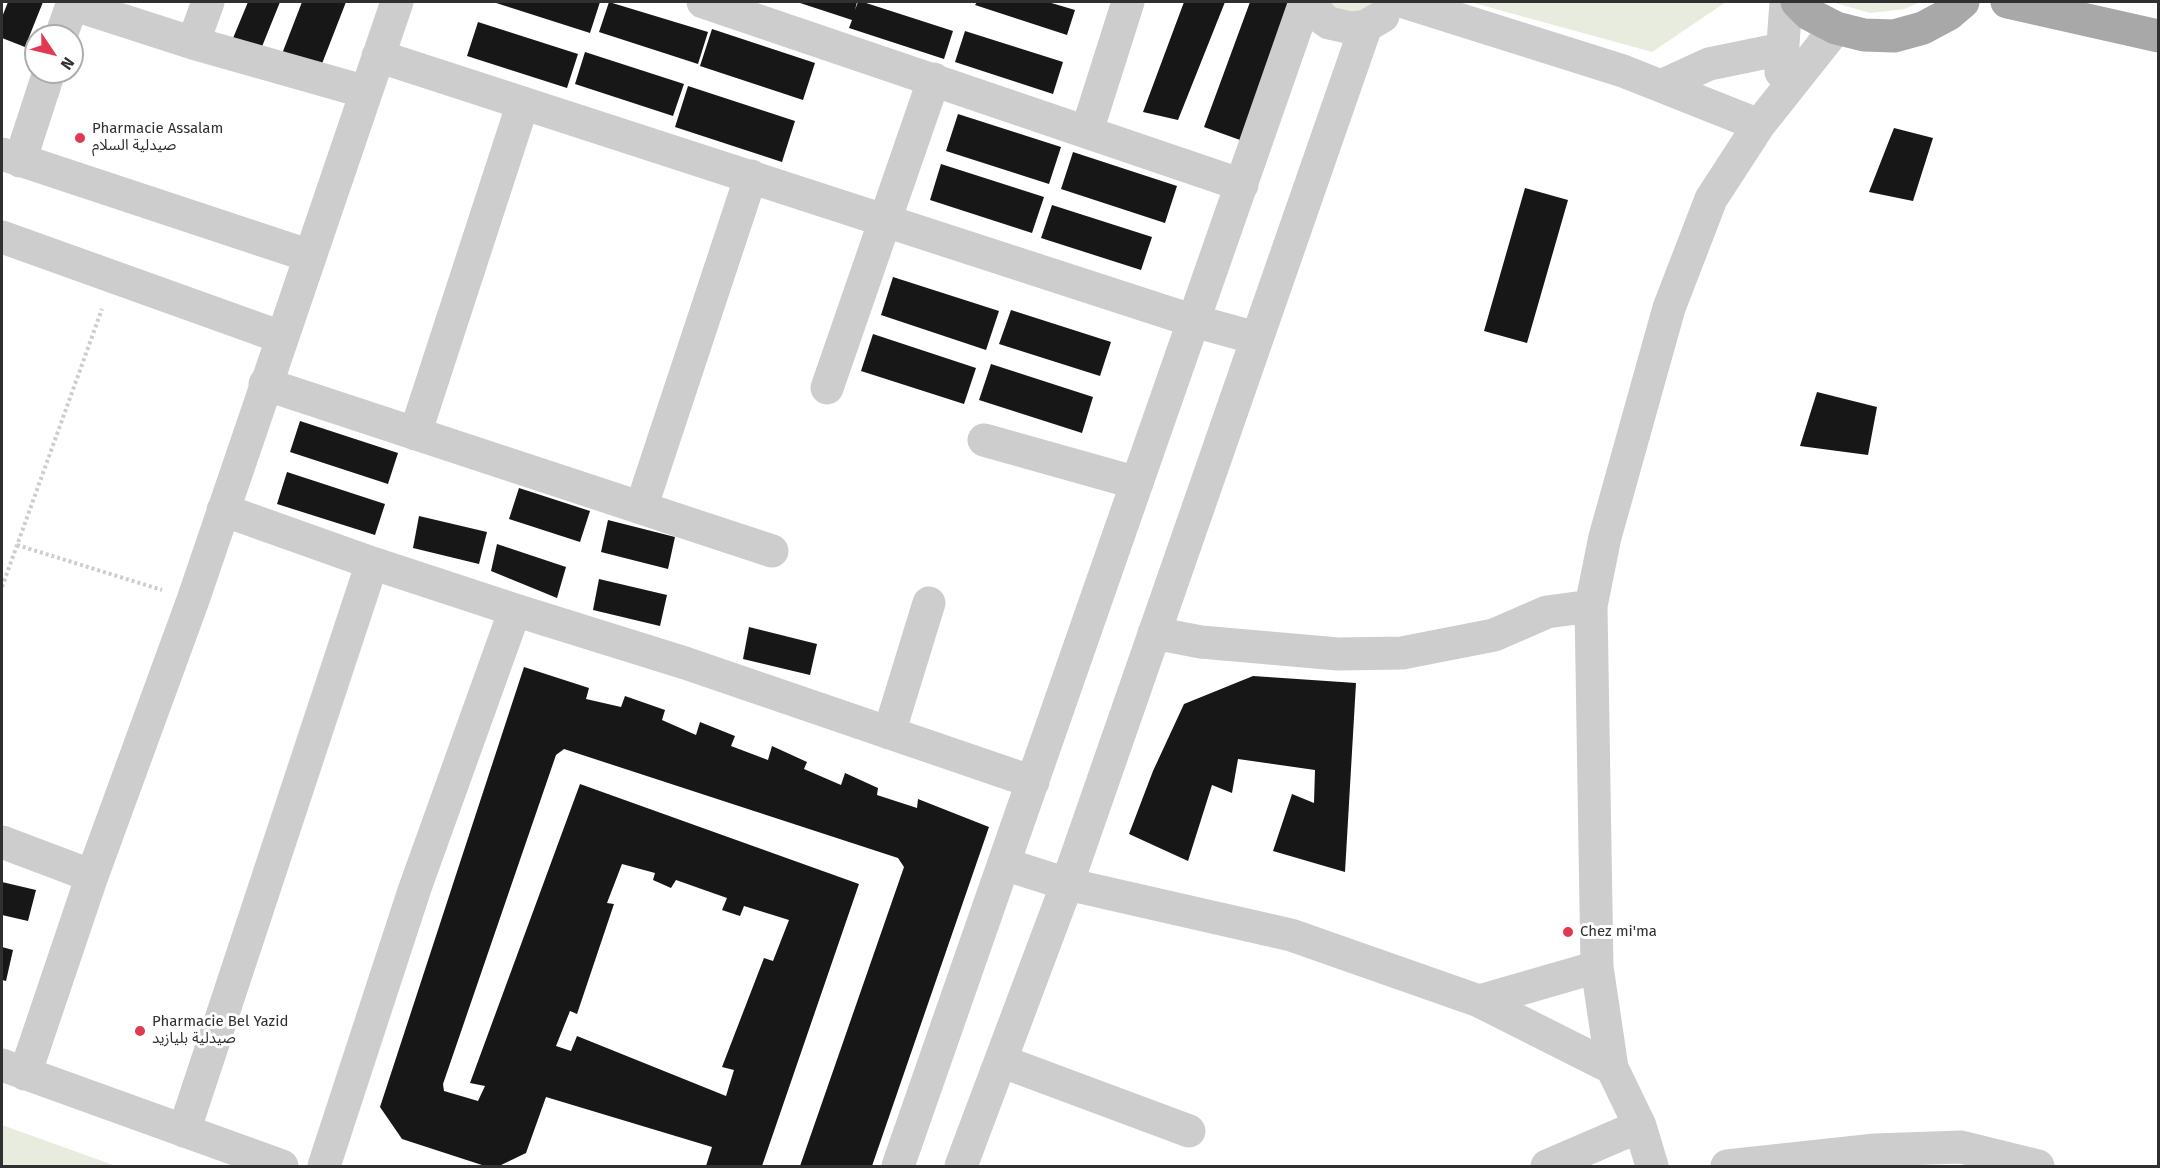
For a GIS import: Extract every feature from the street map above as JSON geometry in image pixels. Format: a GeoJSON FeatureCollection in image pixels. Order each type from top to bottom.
{"type":"FeatureCollection","features":[{"type":"Feature","properties":{"kind":"main road"},"geometry":{"type":"LineString","coordinates":[[1797,2],[1809,14],[1836,28],[1864,35],[1894,36],[1923,28],[1949,14],[1963,2]]}},
{"type":"Feature","properties":{"kind":"main road"},"geometry":{"type":"LineString","coordinates":[[2007,2],[2158,36]]}},
{"type":"Feature","properties":{"kind":"street"},"geometry":{"type":"LineString","coordinates":[[194,42],[208,2]]}},
{"type":"Feature","properties":{"kind":"street"},"geometry":{"type":"LineString","coordinates":[[282,1167],[13,1069],[93,876],[194,600],[265,384],[397,2]]}},
{"type":"Feature","properties":{"kind":"street"},"geometry":{"type":"LineString","coordinates":[[703,2],[1242,184]]}},
{"type":"Feature","properties":{"kind":"street"},"geometry":{"type":"LineString","coordinates":[[1087,131],[1128,2]]}},
{"type":"Feature","properties":{"kind":"street"},"geometry":{"type":"LineString","coordinates":[[898,1167],[1305,2]]}},
{"type":"Feature","properties":{"kind":"street"},"geometry":{"type":"LineString","coordinates":[[1310,2],[1322,18],[1329,23],[1351,28],[1366,26],[1383,16],[1393,2]]}},
{"type":"Feature","properties":{"kind":"street"},"geometry":{"type":"LineString","coordinates":[[1404,2],[1623,71],[1661,86],[1769,113]]}},
{"type":"Feature","properties":{"kind":"street"},"geometry":{"type":"LineString","coordinates":[[1769,113],[1782,49],[1785,2]]}},
{"type":"Feature","properties":{"kind":"street"},"geometry":{"type":"LineString","coordinates":[[65,24],[72,3],[194,42],[366,92]]}},
{"type":"Feature","properties":{"kind":"street"},"geometry":{"type":"LineString","coordinates":[[961,1167],[1067,884],[1366,26]]}},
{"type":"Feature","properties":{"kind":"street"},"geometry":{"type":"LineString","coordinates":[[1652,1167],[1640,1126],[1612,1068],[1597,967],[1591,606],[1605,537],[1669,308],[1711,199],[1769,113],[1836,28]]}},
{"type":"Feature","properties":{"kind":"street"},"geometry":{"type":"LineString","coordinates":[[1661,86],[1709,64],[1782,49]]}},
{"type":"Feature","properties":{"kind":"street"},"geometry":{"type":"LineString","coordinates":[[378,56],[1194,321],[1256,338]]}},
{"type":"Feature","properties":{"kind":"street"},"geometry":{"type":"LineString","coordinates":[[827,388],[934,79]]}},
{"type":"Feature","properties":{"kind":"street"},"geometry":{"type":"LineString","coordinates":[[44,84],[11,157],[310,256]]}},
{"type":"Feature","properties":{"kind":"street"},"geometry":{"type":"LineString","coordinates":[[415,434],[523,103]]}},
{"type":"Feature","properties":{"kind":"street"},"geometry":{"type":"LineString","coordinates":[[641,508],[751,177]]}},
{"type":"Feature","properties":{"kind":"street"},"geometry":{"type":"LineString","coordinates":[[2,237],[281,338]]}},
{"type":"Feature","properties":{"kind":"street"},"geometry":{"type":"LineString","coordinates":[[265,384],[772,551]]}},
{"type":"Feature","properties":{"kind":"street"},"geometry":{"type":"LineString","coordinates":[[984,440],[1137,483]]}},
{"type":"Feature","properties":{"kind":"street"},"geometry":{"type":"LineString","coordinates":[[223,510],[372,563],[685,663],[1032,782]]}},
{"type":"Feature","properties":{"kind":"street"},"geometry":{"type":"LineString","coordinates":[[184,1131],[372,563]]}},
{"type":"Feature","properties":{"kind":"street"},"geometry":{"type":"LineString","coordinates":[[889,733],[929,603]]}},
{"type":"Feature","properties":{"kind":"street"},"geometry":{"type":"LineString","coordinates":[[1154,633],[1201,642],[1338,654],[1402,653],[1494,635],[1546,612],[1591,606]]}},
{"type":"Feature","properties":{"kind":"street"},"geometry":{"type":"LineString","coordinates":[[324,1167],[415,888],[515,610]]}},
{"type":"Feature","properties":{"kind":"street"},"geometry":{"type":"LineString","coordinates":[[2,842],[93,876]]}},
{"type":"Feature","properties":{"kind":"street"},"geometry":{"type":"LineString","coordinates":[[1004,864],[1067,884],[1291,935],[1479,1001],[1612,1068]]}},
{"type":"Feature","properties":{"kind":"street"},"geometry":{"type":"LineString","coordinates":[[1479,1001],[1597,967]]}},
{"type":"Feature","properties":{"kind":"street"},"geometry":{"type":"LineString","coordinates":[[1001,1061],[1189,1131]]}},
{"type":"Feature","properties":{"kind":"street"},"geometry":{"type":"LineString","coordinates":[[1547,1167],[1640,1126]]}},
{"type":"Feature","properties":{"kind":"street"},"geometry":{"type":"LineString","coordinates":[[1727,1167],[1875,1150],[1961,1147],[2038,1167]]}},
{"type":"Feature","properties":{"kind":"path"},"geometry":{"type":"LineString","coordinates":[[2,587],[114,277]]}},
{"type":"Feature","properties":{"kind":"path"},"geometry":{"type":"LineString","coordinates":[[16,545],[194,600]]}},
{"type":"Feature","properties":{"kind":"shaded area"},"geometry":{"type":"Polygon","coordinates":[[[1323,2],[1378,2],[1355,17],[1323,2]]]}},
{"type":"Feature","properties":{"kind":"shaded area"},"geometry":{"type":"Polygon","coordinates":[[[1470,2],[1726,2],[1652,52],[1470,2]]]}},
{"type":"Feature","properties":{"kind":"shaded area"},"geometry":{"type":"Polygon","coordinates":[[[1832,2],[1920,2],[1905,9],[1870,13],[1832,2]]]}},
{"type":"Feature","properties":{"kind":"shaded area"},"geometry":{"type":"Polygon","coordinates":[[[2,1125],[116,1166],[2,1166],[2,1125]]]}},
{"type":"Feature","properties":{"kind":"building"},"geometry":{"type":"Polygon","coordinates":[[[8,2],[43,2],[34,24],[24,24],[24,47],[2,38],[2,17],[8,2]]]}},
{"type":"Feature","properties":{"kind":"building"},"geometry":{"type":"Polygon","coordinates":[[[248,2],[280,2],[259,54],[231,43],[248,2]]]}},
{"type":"Feature","properties":{"kind":"building"},"geometry":{"type":"Polygon","coordinates":[[[302,2],[346,2],[318,74],[280,59],[302,2]]]}},
{"type":"Feature","properties":{"kind":"building"},"geometry":{"type":"Polygon","coordinates":[[[493,2],[600,2],[590,33],[493,2]]]}},
{"type":"Feature","properties":{"kind":"building"},"geometry":{"type":"Polygon","coordinates":[[[609,2],[708,32],[698,64],[599,32],[609,2]]]}},
{"type":"Feature","properties":{"kind":"building"},"geometry":{"type":"Polygon","coordinates":[[[797,2],[857,2],[855,10],[858,2],[863,2],[953,31],[944,59],[849,28],[852,20],[797,2]]]}},
{"type":"Feature","properties":{"kind":"building"},"geometry":{"type":"Polygon","coordinates":[[[977,2],[1048,2],[1075,10],[1067,35],[975,5],[977,2]]]}},
{"type":"Feature","properties":{"kind":"building"},"geometry":{"type":"Polygon","coordinates":[[[1184,2],[1225,2],[1178,120],[1143,112],[1184,2]]]}},
{"type":"Feature","properties":{"kind":"building"},"geometry":{"type":"Polygon","coordinates":[[[1250,2],[1290,2],[1240,140],[1204,127],[1250,2]]]}},
{"type":"Feature","properties":{"kind":"building"},"geometry":{"type":"Polygon","coordinates":[[[478,22],[578,54],[567,88],[467,56],[478,22]]]}},
{"type":"Feature","properties":{"kind":"building"},"geometry":{"type":"Polygon","coordinates":[[[712,29],[815,63],[803,100],[700,66],[712,29]]]}},
{"type":"Feature","properties":{"kind":"building"},"geometry":{"type":"Polygon","coordinates":[[[965,31],[1063,62],[1053,94],[955,62],[965,31]]]}},
{"type":"Feature","properties":{"kind":"building"},"geometry":{"type":"Polygon","coordinates":[[[585,52],[684,84],[673,116],[575,84],[585,52]]]}},
{"type":"Feature","properties":{"kind":"building"},"geometry":{"type":"Polygon","coordinates":[[[688,86],[795,121],[782,162],[675,127],[688,86]]]}},
{"type":"Feature","properties":{"kind":"building"},"geometry":{"type":"Polygon","coordinates":[[[958,114],[1061,147],[1049,184],[946,151],[958,114]]]}},
{"type":"Feature","properties":{"kind":"building"},"geometry":{"type":"Polygon","coordinates":[[[1894,128],[1933,138],[1913,201],[1869,192],[1894,128]]]}},
{"type":"Feature","properties":{"kind":"building"},"geometry":{"type":"Polygon","coordinates":[[[1073,152],[1177,186],[1165,223],[1061,189],[1073,152]]]}},
{"type":"Feature","properties":{"kind":"building"},"geometry":{"type":"Polygon","coordinates":[[[941,164],[1044,197],[1032,233],[930,200],[941,164]]]}},
{"type":"Feature","properties":{"kind":"building"},"geometry":{"type":"Polygon","coordinates":[[[1525,188],[1568,200],[1527,343],[1484,331],[1525,188]]]}},
{"type":"Feature","properties":{"kind":"building"},"geometry":{"type":"Polygon","coordinates":[[[1052,205],[1152,237],[1141,270],[1041,238],[1052,205]]]}},
{"type":"Feature","properties":{"kind":"building"},"geometry":{"type":"Polygon","coordinates":[[[893,277],[999,311],[986,350],[881,315],[893,277]]]}},
{"type":"Feature","properties":{"kind":"building"},"geometry":{"type":"Polygon","coordinates":[[[1011,310],[1111,342],[1100,376],[999,344],[1011,310]]]}},
{"type":"Feature","properties":{"kind":"building"},"geometry":{"type":"Polygon","coordinates":[[[873,334],[976,368],[964,404],[861,371],[873,334]]]}},
{"type":"Feature","properties":{"kind":"building"},"geometry":{"type":"Polygon","coordinates":[[[991,364],[1093,397],[1082,433],[979,400],[991,364]]]}},
{"type":"Feature","properties":{"kind":"building"},"geometry":{"type":"Polygon","coordinates":[[[1817,392],[1877,407],[1868,455],[1800,446],[1817,392]]]}},
{"type":"Feature","properties":{"kind":"building"},"geometry":{"type":"Polygon","coordinates":[[[300,421],[398,453],[388,484],[290,452],[300,421]]]}},
{"type":"Feature","properties":{"kind":"building"},"geometry":{"type":"Polygon","coordinates":[[[287,472],[385,504],[375,535],[277,504],[287,472]]]}},
{"type":"Feature","properties":{"kind":"building"},"geometry":{"type":"Polygon","coordinates":[[[519,488],[590,511],[580,542],[509,519],[519,488]]]}},
{"type":"Feature","properties":{"kind":"building"},"geometry":{"type":"Polygon","coordinates":[[[419,516],[487,532],[479,564],[413,548],[419,516]]]}},
{"type":"Feature","properties":{"kind":"building"},"geometry":{"type":"Polygon","coordinates":[[[608,520],[675,537],[668,569],[601,552],[608,520]]]}},
{"type":"Feature","properties":{"kind":"building"},"geometry":{"type":"Polygon","coordinates":[[[497,544],[566,567],[557,598],[491,571],[497,544]]]}},
{"type":"Feature","properties":{"kind":"building"},"geometry":{"type":"Polygon","coordinates":[[[599,579],[667,595],[660,626],[593,610],[599,579]]]}},
{"type":"Feature","properties":{"kind":"building"},"geometry":{"type":"Polygon","coordinates":[[[749,627],[817,644],[810,675],[743,659],[749,627]]]}},
{"type":"Feature","properties":{"kind":"building"},"geometry":{"type":"Polygon","coordinates":[[[524,667],[589,688],[586,699],[621,707],[625,696],[665,710],[662,720],[696,735],[700,722],[735,736],[731,746],[768,760],[772,746],[807,762],[804,769],[841,785],[845,773],[878,788],[877,795],[917,808],[918,799],[989,827],[872,1166],[800,1166],[904,867],[898,858],[564,749],[556,755],[443,1084],[444,1091],[478,1101],[485,1086],[470,1083],[580,784],[859,884],[762,1166],[706,1166],[712,1147],[546,1097],[526,1153],[499,1166],[485,1166],[402,1139],[380,1107],[524,667]],[[622,864],[607,903],[614,904],[577,1014],[570,1011],[556,1046],[571,1051],[577,1036],[726,1096],[734,1070],[722,1067],[764,958],[773,961],[789,920],[744,906],[740,916],[722,910],[727,898],[676,880],[671,888],[653,880],[655,873],[622,864]]]}},
{"type":"Feature","properties":{"kind":"building"},"geometry":{"type":"Polygon","coordinates":[[[1253,676],[1356,683],[1345,872],[1273,851],[1292,794],[1314,803],[1315,770],[1238,759],[1232,793],[1212,785],[1188,861],[1129,834],[1153,771],[1184,704],[1253,676]]]}},
{"type":"Feature","properties":{"kind":"building"},"geometry":{"type":"Polygon","coordinates":[[[2,882],[36,890],[28,921],[2,915],[2,882]]]}},
{"type":"Feature","properties":{"kind":"building"},"geometry":{"type":"Polygon","coordinates":[[[2,947],[13,950],[6,981],[2,980],[2,947]]]}},
{"type":"Feature","properties":{"kind":"place","name":"Pharmacie Assalam صيدلية السلام"},"geometry":{"type":"Point","coordinates":[80,138]}},
{"type":"Feature","properties":{"kind":"place","name":"Chez mi'ma"},"geometry":{"type":"Point","coordinates":[1568,932]}},
{"type":"Feature","properties":{"kind":"place","name":"Pharmacie Bel Yazid صيدلية بليازيد"},"geometry":{"type":"Point","coordinates":[140,1031]}}]}
